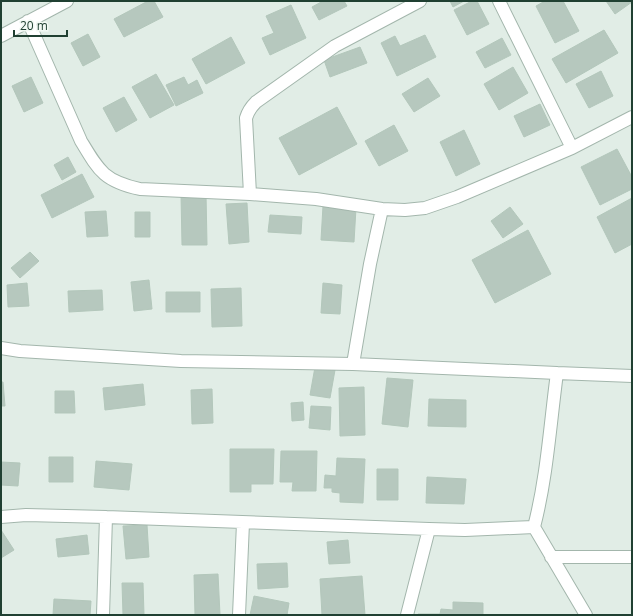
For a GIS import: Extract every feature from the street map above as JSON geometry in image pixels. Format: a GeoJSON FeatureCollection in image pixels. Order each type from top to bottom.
{"type":"FeatureCollection","features":[{"type":"Feature","properties":{"kind":"street"},"geometry":{"type":"LineString","coordinates":[[1,36],[67,1]]}},
{"type":"Feature","properties":{"kind":"street"},"geometry":{"type":"LineString","coordinates":[[250,194],[246,118],[251,107],[307,64],[335,46],[420,1]]}},
{"type":"Feature","properties":{"kind":"street"},"geometry":{"type":"LineString","coordinates":[[499,1],[572,148]]}},
{"type":"Feature","properties":{"kind":"street"},"geometry":{"type":"LineString","coordinates":[[28,21],[81,141],[98,168],[110,179],[124,185],[140,189],[316,198],[382,209],[405,210],[425,208],[457,197],[572,148],[632,117]]}},
{"type":"Feature","properties":{"kind":"street"},"geometry":{"type":"LineString","coordinates":[[353,364],[370,264],[382,209]]}},
{"type":"Feature","properties":{"kind":"street"},"geometry":{"type":"LineString","coordinates":[[1,348],[20,351],[181,361],[353,364],[632,376]]}},
{"type":"Feature","properties":{"kind":"street"},"geometry":{"type":"LineString","coordinates":[[557,373],[548,452],[534,527],[586,615]]}},
{"type":"Feature","properties":{"kind":"street"},"geometry":{"type":"LineString","coordinates":[[1,517],[106,517],[465,530],[534,527]]}},
{"type":"Feature","properties":{"kind":"street"},"geometry":{"type":"LineString","coordinates":[[103,615],[106,517]]}},
{"type":"Feature","properties":{"kind":"street"},"geometry":{"type":"LineString","coordinates":[[239,615],[243,523]]}},
{"type":"Feature","properties":{"kind":"street"},"geometry":{"type":"LineString","coordinates":[[407,615],[429,529]]}},
{"type":"Feature","properties":{"kind":"street"},"geometry":{"type":"LineString","coordinates":[[551,557],[632,557]]}},
{"type":"Feature","properties":{"kind":"building"},"geometry":{"type":"Polygon","coordinates":[[[148,1],[154,1],[163,17],[124,37],[114,19],[148,1]]]}},
{"type":"Feature","properties":{"kind":"building"},"geometry":{"type":"Polygon","coordinates":[[[323,1],[344,1],[347,6],[319,20],[312,7],[323,1]]]}},
{"type":"Feature","properties":{"kind":"building"},"geometry":{"type":"Polygon","coordinates":[[[450,1],[464,1],[453,7],[450,1]]]}},
{"type":"Feature","properties":{"kind":"building"},"geometry":{"type":"Polygon","coordinates":[[[472,1],[477,1],[489,24],[467,35],[454,10],[472,1]]]}},
{"type":"Feature","properties":{"kind":"building"},"geometry":{"type":"Polygon","coordinates":[[[545,1],[563,1],[579,31],[555,43],[536,6],[545,1]]]}},
{"type":"Feature","properties":{"kind":"building"},"geometry":{"type":"Polygon","coordinates":[[[606,1],[632,1],[632,2],[615,14],[606,1]]]}},
{"type":"Feature","properties":{"kind":"building"},"geometry":{"type":"Polygon","coordinates":[[[291,5],[306,38],[270,55],[262,38],[274,33],[266,16],[291,5]]]}},
{"type":"Feature","properties":{"kind":"building"},"geometry":{"type":"Polygon","coordinates":[[[604,30],[618,53],[566,83],[552,59],[604,30]]]}},
{"type":"Feature","properties":{"kind":"building"},"geometry":{"type":"Polygon","coordinates":[[[88,34],[100,57],[83,66],[71,43],[88,34]]]}},
{"type":"Feature","properties":{"kind":"building"},"geometry":{"type":"Polygon","coordinates":[[[425,35],[436,57],[397,76],[381,43],[395,36],[400,46],[425,35]]]}},
{"type":"Feature","properties":{"kind":"building"},"geometry":{"type":"Polygon","coordinates":[[[231,37],[245,63],[206,84],[192,59],[231,37]]]}},
{"type":"Feature","properties":{"kind":"building"},"geometry":{"type":"Polygon","coordinates":[[[502,38],[511,55],[485,68],[476,52],[502,38]]]}},
{"type":"Feature","properties":{"kind":"building"},"geometry":{"type":"Polygon","coordinates":[[[360,47],[367,63],[330,77],[324,60],[360,47]]]}},
{"type":"Feature","properties":{"kind":"building"},"geometry":{"type":"Polygon","coordinates":[[[513,67],[528,93],[499,110],[484,84],[513,67]]]}},
{"type":"Feature","properties":{"kind":"building"},"geometry":{"type":"Polygon","coordinates":[[[601,71],[613,96],[589,108],[576,84],[601,71]]]}},
{"type":"Feature","properties":{"kind":"building"},"geometry":{"type":"Polygon","coordinates":[[[156,74],[174,105],[150,118],[132,87],[156,74]]]}},
{"type":"Feature","properties":{"kind":"building"},"geometry":{"type":"Polygon","coordinates":[[[31,77],[43,103],[24,112],[12,86],[31,77]]]}},
{"type":"Feature","properties":{"kind":"building"},"geometry":{"type":"Polygon","coordinates":[[[184,77],[188,85],[197,80],[203,93],[176,106],[166,85],[184,77]]]}},
{"type":"Feature","properties":{"kind":"building"},"geometry":{"type":"Polygon","coordinates":[[[428,78],[440,96],[414,112],[402,94],[428,78]]]}},
{"type":"Feature","properties":{"kind":"building"},"geometry":{"type":"Polygon","coordinates":[[[124,97],[137,120],[116,132],[103,108],[124,97]]]}},
{"type":"Feature","properties":{"kind":"building"},"geometry":{"type":"Polygon","coordinates":[[[540,104],[550,125],[524,137],[514,116],[540,104]]]}},
{"type":"Feature","properties":{"kind":"building"},"geometry":{"type":"Polygon","coordinates":[[[337,107],[357,144],[299,175],[279,138],[337,107]]]}},
{"type":"Feature","properties":{"kind":"building"},"geometry":{"type":"Polygon","coordinates":[[[394,125],[408,151],[379,166],[365,141],[394,125]]]}},
{"type":"Feature","properties":{"kind":"building"},"geometry":{"type":"Polygon","coordinates":[[[464,130],[480,164],[456,176],[440,142],[464,130]]]}},
{"type":"Feature","properties":{"kind":"building"},"geometry":{"type":"Polygon","coordinates":[[[617,149],[632,177],[632,189],[600,205],[581,167],[617,149]]]}},
{"type":"Feature","properties":{"kind":"building"},"geometry":{"type":"Polygon","coordinates":[[[68,157],[76,172],[62,180],[54,165],[68,157]]]}},
{"type":"Feature","properties":{"kind":"building"},"geometry":{"type":"Polygon","coordinates":[[[82,174],[94,197],[52,218],[41,195],[82,174]]]}},
{"type":"Feature","properties":{"kind":"building"},"geometry":{"type":"Polygon","coordinates":[[[181,194],[206,194],[207,245],[182,245],[181,194]]]}},
{"type":"Feature","properties":{"kind":"building"},"geometry":{"type":"Polygon","coordinates":[[[632,198],[632,244],[615,253],[597,217],[632,198]]]}},
{"type":"Feature","properties":{"kind":"building"},"geometry":{"type":"Polygon","coordinates":[[[247,203],[249,242],[229,244],[226,204],[247,203]]]}},
{"type":"Feature","properties":{"kind":"building"},"geometry":{"type":"Polygon","coordinates":[[[323,206],[356,208],[354,242],[321,240],[323,206]]]}},
{"type":"Feature","properties":{"kind":"building"},"geometry":{"type":"Polygon","coordinates":[[[510,207],[523,224],[503,238],[491,221],[510,207]]]}},
{"type":"Feature","properties":{"kind":"building"},"geometry":{"type":"Polygon","coordinates":[[[106,211],[108,236],[87,237],[85,212],[106,211]]]}},
{"type":"Feature","properties":{"kind":"building"},"geometry":{"type":"Polygon","coordinates":[[[135,212],[150,212],[150,237],[135,237],[135,212]]]}},
{"type":"Feature","properties":{"kind":"building"},"geometry":{"type":"Polygon","coordinates":[[[270,215],[302,217],[301,234],[268,232],[270,215]]]}},
{"type":"Feature","properties":{"kind":"building"},"geometry":{"type":"Polygon","coordinates":[[[528,230],[551,274],[495,303],[472,260],[528,230]]]}},
{"type":"Feature","properties":{"kind":"building"},"geometry":{"type":"Polygon","coordinates":[[[30,252],[39,261],[20,278],[11,268],[30,252]]]}},
{"type":"Feature","properties":{"kind":"building"},"geometry":{"type":"Polygon","coordinates":[[[149,280],[152,309],[134,311],[131,282],[149,280]]]}},
{"type":"Feature","properties":{"kind":"building"},"geometry":{"type":"Polygon","coordinates":[[[27,283],[29,306],[8,307],[7,285],[27,283]]]}},
{"type":"Feature","properties":{"kind":"building"},"geometry":{"type":"Polygon","coordinates":[[[323,283],[342,285],[340,314],[321,313],[323,283]]]}},
{"type":"Feature","properties":{"kind":"building"},"geometry":{"type":"Polygon","coordinates":[[[241,288],[242,326],[212,327],[211,289],[241,288]]]}},
{"type":"Feature","properties":{"kind":"building"},"geometry":{"type":"Polygon","coordinates":[[[102,290],[103,310],[69,312],[68,291],[102,290]]]}},
{"type":"Feature","properties":{"kind":"building"},"geometry":{"type":"Polygon","coordinates":[[[166,292],[200,292],[200,312],[166,312],[166,292]]]}},
{"type":"Feature","properties":{"kind":"building"},"geometry":{"type":"Polygon","coordinates":[[[315,367],[335,370],[330,398],[310,395],[315,367]]]}},
{"type":"Feature","properties":{"kind":"building"},"geometry":{"type":"Polygon","coordinates":[[[387,378],[413,380],[408,427],[382,424],[387,378]]]}},
{"type":"Feature","properties":{"kind":"building"},"geometry":{"type":"Polygon","coordinates":[[[1,382],[3,382],[5,406],[1,406],[1,382]]]}},
{"type":"Feature","properties":{"kind":"building"},"geometry":{"type":"Polygon","coordinates":[[[143,384],[145,405],[105,410],[103,388],[143,384]]]}},
{"type":"Feature","properties":{"kind":"building"},"geometry":{"type":"Polygon","coordinates":[[[364,387],[365,435],[340,436],[339,388],[364,387]]]}},
{"type":"Feature","properties":{"kind":"building"},"geometry":{"type":"Polygon","coordinates":[[[212,389],[213,423],[192,424],[191,390],[212,389]]]}},
{"type":"Feature","properties":{"kind":"building"},"geometry":{"type":"Polygon","coordinates":[[[55,391],[74,391],[75,413],[55,413],[55,391]]]}},
{"type":"Feature","properties":{"kind":"building"},"geometry":{"type":"Polygon","coordinates":[[[429,399],[466,400],[466,427],[428,426],[429,399]]]}},
{"type":"Feature","properties":{"kind":"building"},"geometry":{"type":"Polygon","coordinates":[[[303,402],[304,420],[292,421],[291,403],[303,402]]]}},
{"type":"Feature","properties":{"kind":"building"},"geometry":{"type":"Polygon","coordinates":[[[311,406],[331,407],[330,430],[309,428],[311,406]]]}},
{"type":"Feature","properties":{"kind":"building"},"geometry":{"type":"Polygon","coordinates":[[[230,449],[274,449],[273,484],[251,484],[251,492],[230,492],[230,449]]]}},
{"type":"Feature","properties":{"kind":"building"},"geometry":{"type":"Polygon","coordinates":[[[281,451],[317,451],[316,491],[292,491],[293,482],[280,482],[281,451]]]}},
{"type":"Feature","properties":{"kind":"building"},"geometry":{"type":"Polygon","coordinates":[[[49,457],[73,457],[73,482],[49,482],[49,457]]]}},
{"type":"Feature","properties":{"kind":"building"},"geometry":{"type":"Polygon","coordinates":[[[337,458],[365,459],[363,503],[340,502],[340,493],[332,492],[332,488],[324,488],[325,475],[336,476],[337,458]]]}},
{"type":"Feature","properties":{"kind":"building"},"geometry":{"type":"Polygon","coordinates":[[[96,461],[132,464],[129,490],[94,487],[96,461]]]}},
{"type":"Feature","properties":{"kind":"building"},"geometry":{"type":"Polygon","coordinates":[[[1,462],[20,463],[18,486],[1,485],[1,462]]]}},
{"type":"Feature","properties":{"kind":"building"},"geometry":{"type":"Polygon","coordinates":[[[377,469],[398,469],[398,500],[377,500],[377,469]]]}},
{"type":"Feature","properties":{"kind":"building"},"geometry":{"type":"Polygon","coordinates":[[[427,477],[466,479],[464,504],[426,503],[427,477]]]}},
{"type":"Feature","properties":{"kind":"building"},"geometry":{"type":"Polygon","coordinates":[[[147,525],[149,557],[126,559],[123,526],[147,525]]]}},
{"type":"Feature","properties":{"kind":"building"},"geometry":{"type":"Polygon","coordinates":[[[1,530],[14,550],[1,558],[1,530]]]}},
{"type":"Feature","properties":{"kind":"building"},"geometry":{"type":"Polygon","coordinates":[[[87,535],[89,554],[58,557],[56,539],[87,535]]]}},
{"type":"Feature","properties":{"kind":"building"},"geometry":{"type":"Polygon","coordinates":[[[348,540],[350,563],[329,564],[327,542],[348,540]]]}},
{"type":"Feature","properties":{"kind":"building"},"geometry":{"type":"Polygon","coordinates":[[[287,563],[288,587],[258,589],[257,564],[287,563]]]}},
{"type":"Feature","properties":{"kind":"building"},"geometry":{"type":"Polygon","coordinates":[[[218,574],[220,615],[195,615],[194,575],[218,574]]]}},
{"type":"Feature","properties":{"kind":"building"},"geometry":{"type":"Polygon","coordinates":[[[362,576],[365,615],[322,615],[320,579],[362,576]]]}},
{"type":"Feature","properties":{"kind":"building"},"geometry":{"type":"Polygon","coordinates":[[[122,583],[143,583],[144,615],[123,615],[122,583]]]}},
{"type":"Feature","properties":{"kind":"building"},"geometry":{"type":"Polygon","coordinates":[[[254,596],[289,603],[287,615],[250,615],[254,596]]]}},
{"type":"Feature","properties":{"kind":"building"},"geometry":{"type":"Polygon","coordinates":[[[54,599],[91,601],[90,615],[53,615],[54,599]]]}},
{"type":"Feature","properties":{"kind":"building"},"geometry":{"type":"Polygon","coordinates":[[[453,602],[483,603],[483,615],[418,615],[440,614],[441,609],[453,610],[453,602]]]}}]}
